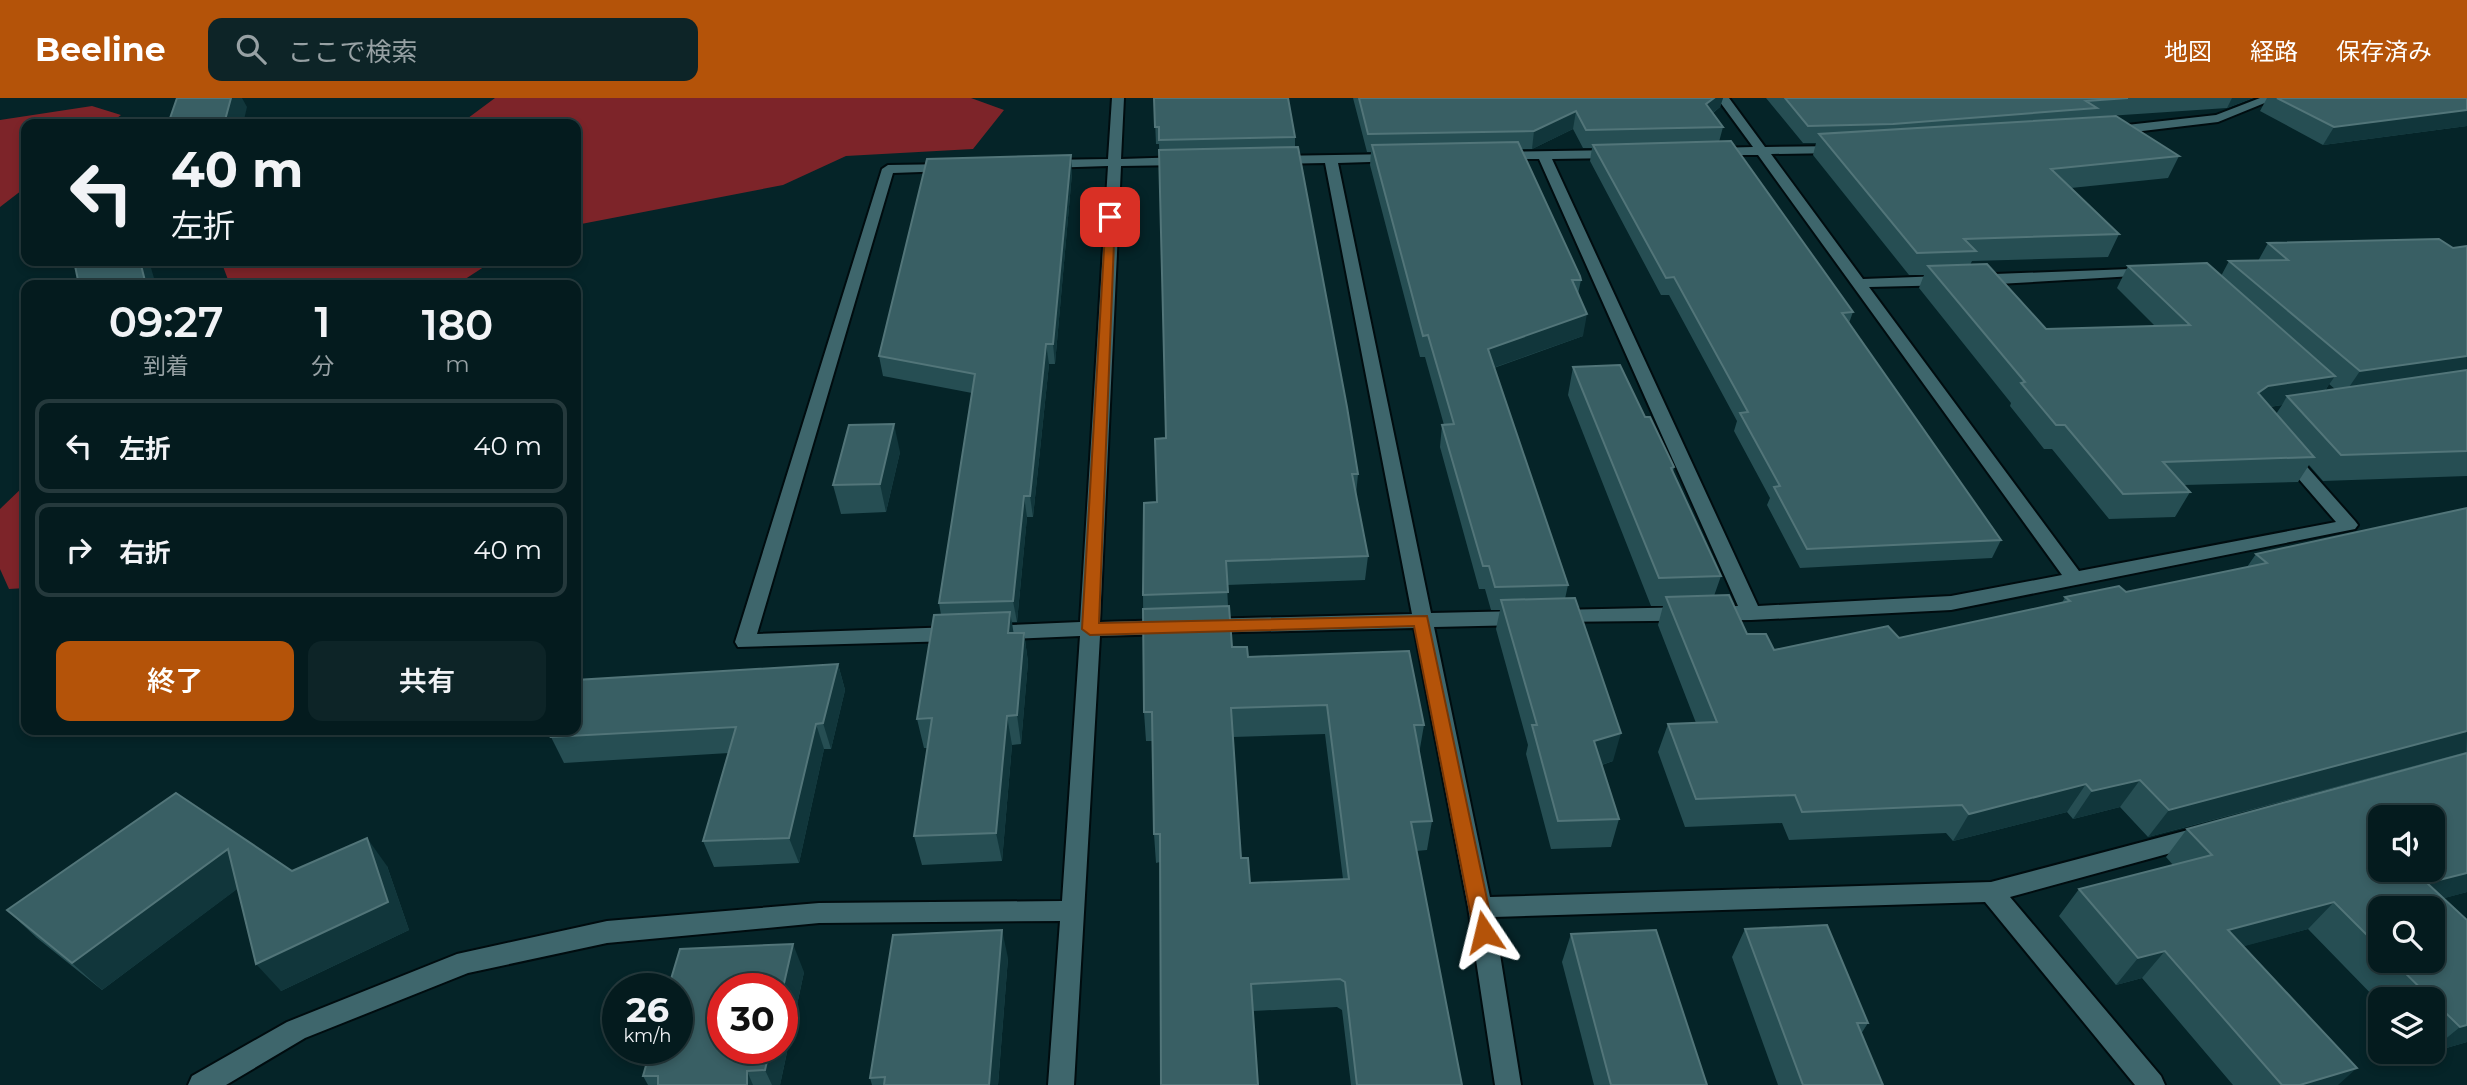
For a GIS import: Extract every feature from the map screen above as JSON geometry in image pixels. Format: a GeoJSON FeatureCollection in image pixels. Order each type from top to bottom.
{"type":"FeatureCollection","features":[{"type":"Feature","properties":{"kind":"street"},"geometry":{"type":"LineString","coordinates":[[1061,1085],[1090,629],[1112,162],[1118,98]]}},
{"type":"Feature","properties":{"kind":"street"},"geometry":{"type":"LineString","coordinates":[[1723,98],[2074,579]]}},
{"type":"Feature","properties":{"kind":"street"},"geometry":{"type":"LineString","coordinates":[[2101,132],[2218,118],[2272,98]]}},
{"type":"Feature","properties":{"kind":"street"},"geometry":{"type":"LineString","coordinates":[[1694,153],[1846,149]]}},
{"type":"Feature","properties":{"kind":"street"},"geometry":{"type":"LineString","coordinates":[[1478,156],[1626,154]]}},
{"type":"Feature","properties":{"kind":"street"},"geometry":{"type":"LineString","coordinates":[[1544,155],[1751,613]]}},
{"type":"Feature","properties":{"kind":"street"},"geometry":{"type":"LineString","coordinates":[[1263,160],[1411,157]]}},
{"type":"Feature","properties":{"kind":"street"},"geometry":{"type":"LineString","coordinates":[[1331,159],[1480,906],[1508,1085]]}},
{"type":"Feature","properties":{"kind":"street"},"geometry":{"type":"LineString","coordinates":[[1033,165],[1194,161]]}},
{"type":"Feature","properties":{"kind":"street"},"geometry":{"type":"LineString","coordinates":[[968,166],[888,169],[745,642],[1090,629],[1751,613],[1951,603],[2349,525],[2271,437]]}},
{"type":"Feature","properties":{"kind":"street"},"geometry":{"type":"LineString","coordinates":[[1858,283],[1998,281],[2174,269]]}},
{"type":"Feature","properties":{"kind":"street"},"geometry":{"type":"LineString","coordinates":[[1480,906],[1991,892],[2229,828]]}},
{"type":"Feature","properties":{"kind":"street"},"geometry":{"type":"LineString","coordinates":[[1991,892],[2152,1085]]}},
{"type":"Feature","properties":{"kind":"street"},"geometry":{"type":"LineString","coordinates":[[201,1085],[296,1030],[466,962],[607,932],[819,913],[1073,911]]}},
{"type":"Feature","properties":{"kind":"shaded area"},"geometry":{"type":"Polygon","coordinates":[[[495,98],[971,98],[1004,110],[973,149],[846,156],[783,185],[581,224],[581,119],[467,119],[495,98]]]}},
{"type":"Feature","properties":{"kind":"shaded area"},"geometry":{"type":"Polygon","coordinates":[[[92,106],[121,115],[116,119],[21,119],[21,191],[0,207],[0,120],[92,106]]]}},
{"type":"Feature","properties":{"kind":"shaded area"},"geometry":{"type":"Polygon","coordinates":[[[223,266],[485,266],[464,280],[228,280],[223,266]]]}},
{"type":"Feature","properties":{"kind":"shaded area"},"geometry":{"type":"Polygon","coordinates":[[[21,489],[21,588],[9,589],[0,569],[0,509],[21,489]]]}},
{"type":"Feature","properties":{"kind":"building"},"geometry":{"type":"Polygon","coordinates":[[[177,98],[231,98],[225,119],[170,119],[177,98]]]}},
{"type":"Feature","properties":{"kind":"building"},"geometry":{"type":"Polygon","coordinates":[[[1154,98],[1288,98],[1295,137],[1159,140],[1159,127],[1155,127],[1154,98]]]}},
{"type":"Feature","properties":{"kind":"building"},"geometry":{"type":"Polygon","coordinates":[[[1359,98],[1714,98],[1706,104],[1723,127],[1586,130],[1576,111],[1534,131],[1368,134],[1359,98]]]}},
{"type":"Feature","properties":{"kind":"building"},"geometry":{"type":"Polygon","coordinates":[[[1785,98],[2128,98],[2086,101],[2097,108],[1893,124],[1808,126],[1785,98]]]}},
{"type":"Feature","properties":{"kind":"building"},"geometry":{"type":"Polygon","coordinates":[[[2277,98],[2467,98],[2467,110],[2334,127],[2277,98]]]}},
{"type":"Feature","properties":{"kind":"building"},"geometry":{"type":"Polygon","coordinates":[[[2116,116],[2179,156],[2051,169],[2119,234],[1964,239],[1976,251],[1917,253],[1819,134],[2116,116]]]}},
{"type":"Feature","properties":{"kind":"building"},"geometry":{"type":"Polygon","coordinates":[[[1731,141],[1853,312],[1842,313],[2001,540],[1807,549],[1774,487],[1780,486],[1740,413],[1748,412],[1674,277],[1666,278],[1593,145],[1731,141]]]}},
{"type":"Feature","properties":{"kind":"building"},"geometry":{"type":"Polygon","coordinates":[[[1518,142],[1580,276],[1581,280],[1572,280],[1587,314],[1488,349],[1568,585],[1495,587],[1489,566],[1483,566],[1442,425],[1454,424],[1428,335],[1423,336],[1372,145],[1518,142]]]}},
{"type":"Feature","properties":{"kind":"building"},"geometry":{"type":"Polygon","coordinates":[[[1298,147],[1347,407],[1358,474],[1352,474],[1368,556],[1226,561],[1228,592],[1143,595],[1144,503],[1157,502],[1155,439],[1166,438],[1159,150],[1298,147]]]}},
{"type":"Feature","properties":{"kind":"building"},"geometry":{"type":"Polygon","coordinates":[[[1071,155],[1053,344],[1046,344],[1030,496],[1024,496],[1013,601],[939,603],[975,374],[879,356],[927,159],[1071,155]]]}},
{"type":"Feature","properties":{"kind":"building"},"geometry":{"type":"Polygon","coordinates":[[[2439,239],[2453,248],[2467,246],[2467,356],[2360,371],[2229,261],[2288,260],[2268,243],[2439,239]]]}},
{"type":"Feature","properties":{"kind":"building"},"geometry":{"type":"Polygon","coordinates":[[[2207,263],[2335,376],[2268,386],[2258,393],[2314,457],[2163,462],[2190,492],[2123,494],[2065,425],[2056,425],[2021,383],[2025,382],[1928,266],[1987,264],[2046,329],[2190,325],[2128,266],[2207,263]]]}},
{"type":"Feature","properties":{"kind":"building"},"geometry":{"type":"Polygon","coordinates":[[[75,266],[141,266],[145,280],[78,280],[75,266]]]}},
{"type":"Feature","properties":{"kind":"building"},"geometry":{"type":"Polygon","coordinates":[[[1620,365],[1645,417],[1650,417],[1674,467],[1671,468],[1721,576],[1659,578],[1573,367],[1620,365]]]}},
{"type":"Feature","properties":{"kind":"building"},"geometry":{"type":"Polygon","coordinates":[[[2467,370],[2467,451],[2341,455],[2287,396],[2467,370]]]}},
{"type":"Feature","properties":{"kind":"building"},"geometry":{"type":"Polygon","coordinates":[[[894,424],[880,484],[833,485],[849,425],[894,424]]]}},
{"type":"Feature","properties":{"kind":"building"},"geometry":{"type":"Polygon","coordinates":[[[2467,508],[2467,731],[2169,810],[2140,780],[2092,791],[2086,784],[1969,814],[1962,805],[1802,812],[1795,795],[1696,799],[1668,724],[1717,722],[1666,597],[1729,595],[1747,634],[1766,634],[1774,650],[1888,626],[1899,638],[2070,601],[2065,597],[2119,586],[2126,592],[2267,563],[2256,554],[2467,508]]]}},
{"type":"Feature","properties":{"kind":"building"},"geometry":{"type":"Polygon","coordinates":[[[1575,598],[1621,733],[1594,741],[1619,819],[1558,821],[1532,725],[1537,725],[1501,600],[1575,598]]]}},
{"type":"Feature","properties":{"kind":"building"},"geometry":{"type":"Polygon","coordinates":[[[1229,606],[1232,647],[1247,647],[1248,657],[1409,651],[1424,725],[1414,725],[1432,821],[1411,822],[1462,1085],[1357,1085],[1345,982],[1340,979],[1251,984],[1258,1085],[1161,1085],[1160,834],[1154,834],[1152,712],[1144,712],[1143,609],[1229,606]],[[1327,705],[1231,708],[1241,858],[1248,858],[1250,883],[1349,879],[1327,705]]]}},
{"type":"Feature","properties":{"kind":"building"},"geometry":{"type":"Polygon","coordinates":[[[1010,612],[1008,633],[1024,633],[1017,715],[1007,716],[996,833],[914,836],[932,718],[917,719],[934,615],[1010,612]]]}},
{"type":"Feature","properties":{"kind":"building"},"geometry":{"type":"Polygon","coordinates":[[[838,664],[823,723],[816,724],[789,838],[703,841],[736,727],[551,737],[581,735],[581,680],[838,664]]]}},
{"type":"Feature","properties":{"kind":"building"},"geometry":{"type":"Polygon","coordinates":[[[2467,753],[2467,873],[2445,878],[2445,805],[2368,805],[2368,882],[2431,882],[2427,883],[2441,896],[2368,896],[2368,936],[2334,902],[2228,930],[2357,1068],[2300,1085],[2282,1085],[2165,951],[2138,958],[2079,889],[2212,855],[2187,829],[2467,753]]]}},
{"type":"Feature","properties":{"kind":"building"},"geometry":{"type":"Polygon","coordinates":[[[176,793],[292,871],[367,838],[388,902],[256,964],[228,849],[72,963],[7,910],[176,793]]]}},
{"type":"Feature","properties":{"kind":"building"},"geometry":{"type":"Polygon","coordinates":[[[2445,900],[2467,920],[2467,1025],[2460,1027],[2445,1012],[2445,987],[2419,987],[2405,973],[2445,973],[2445,900]]]}},
{"type":"Feature","properties":{"kind":"building"},"geometry":{"type":"Polygon","coordinates":[[[1827,925],[1868,1023],[1857,1023],[1883,1085],[1803,1085],[1745,929],[1827,925]]]}},
{"type":"Feature","properties":{"kind":"building"},"geometry":{"type":"Polygon","coordinates":[[[1002,930],[989,1085],[884,1085],[885,1077],[870,1078],[893,935],[1002,930]]]}},
{"type":"Feature","properties":{"kind":"building"},"geometry":{"type":"Polygon","coordinates":[[[1656,930],[1707,1085],[1611,1085],[1571,934],[1656,930]]]}},
{"type":"Feature","properties":{"kind":"building"},"geometry":{"type":"Polygon","coordinates":[[[793,944],[786,973],[707,973],[707,1064],[766,1064],[765,1070],[747,1071],[747,1085],[658,1085],[658,1076],[643,1076],[646,1064],[693,1064],[693,973],[673,973],[680,949],[793,944]]]}},
{"type":"Feature","properties":{"kind":"route"},"geometry":{"type":"LineString","coordinates":[[1110,217],[1090,629],[1421,620],[1484,932]]}}]}
